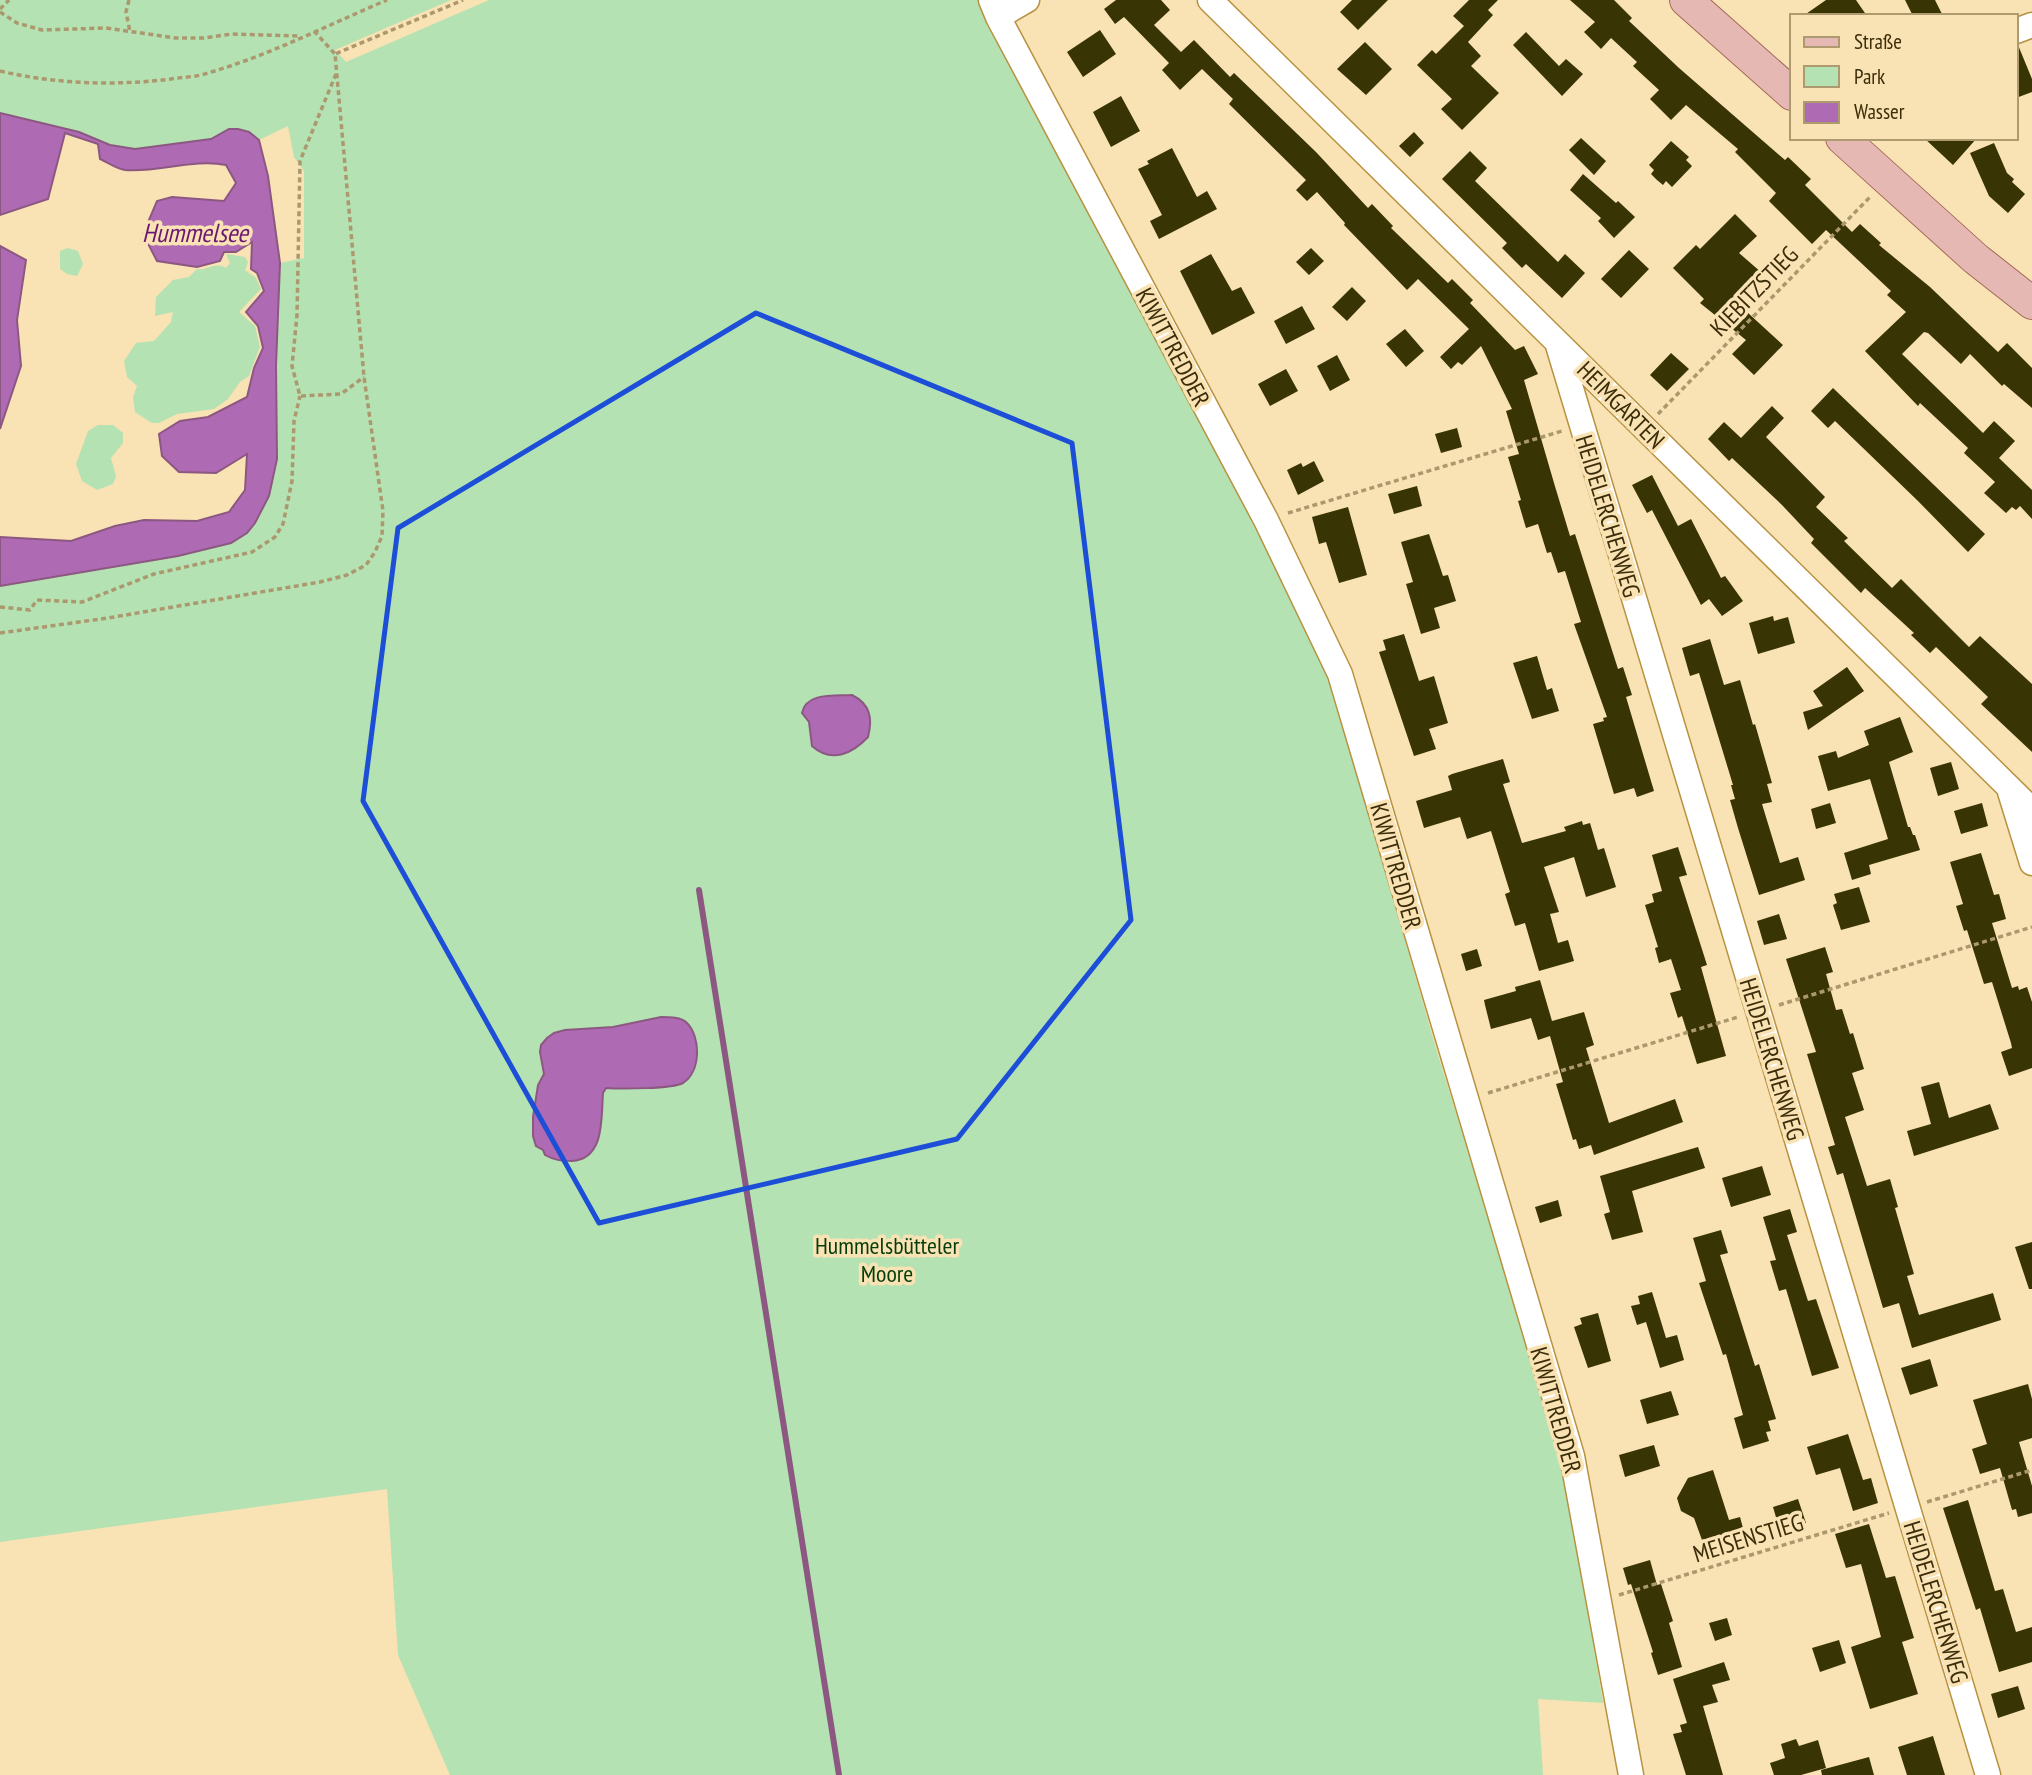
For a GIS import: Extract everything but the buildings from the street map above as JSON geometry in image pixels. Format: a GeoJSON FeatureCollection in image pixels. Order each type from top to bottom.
{"type":"FeatureCollection","features":[{"type":"Feature","properties":{"kind":"main road"},"geometry":{"type":"LineString","coordinates":[[1686,0],[1790,92]]}},
{"type":"Feature","properties":{"kind":"main road"},"geometry":{"type":"LineString","coordinates":[[1844,140],[1976,258],[2032,303]]}},
{"type":"Feature","properties":{"kind":"street","name":"KIWITTREDDER"},"geometry":{"type":"LineString","coordinates":[[1027,0],[994,9],[1266,520],[1340,674],[1568,1443],[1631,1775]]}},
{"type":"Feature","properties":{"kind":"street","name":"HEIMGARTEN"},"geometry":{"type":"LineString","coordinates":[[1210,0],[2032,810]]}},
{"type":"Feature","properties":{"kind":"street","name":"HEIDELERCHENWEG"},"geometry":{"type":"LineString","coordinates":[[1557,342],[1988,1775]]}},
{"type":"Feature","properties":{"kind":"street"},"geometry":{"type":"LineString","coordinates":[[2009,788],[2032,863]]}},
{"type":"Feature","properties":{"kind":"path"},"geometry":{"type":"LineString","coordinates":[[9,0],[0,11],[17,23],[42,30],[106,28],[190,39],[232,34],[304,36]]}},
{"type":"Feature","properties":{"kind":"path"},"geometry":{"type":"LineString","coordinates":[[129,0],[126,12],[130,32]]}},
{"type":"Feature","properties":{"kind":"path"},"geometry":{"type":"LineString","coordinates":[[0,72],[82,83],[158,80],[205,74],[268,53],[387,0]]}},
{"type":"Feature","properties":{"kind":"path"},"geometry":{"type":"LineString","coordinates":[[335,54],[463,0]]}},
{"type":"Feature","properties":{"kind":"path"},"geometry":{"type":"LineString","coordinates":[[0,633],[108,618],[320,582],[347,575],[366,565],[375,552],[382,536],[383,512],[364,377],[337,71],[335,54],[314,31]]}},
{"type":"Feature","properties":{"kind":"path"},"geometry":{"type":"LineString","coordinates":[[0,607],[30,610],[37,600],[82,602],[154,574],[252,552],[275,537],[283,523],[292,481],[294,421],[300,396],[292,366],[297,316],[300,161],[337,71]]}},
{"type":"Feature","properties":{"kind":"path","name":"KIEBITZSTIEG"},"geometry":{"type":"LineString","coordinates":[[1644,428],[1888,178]]}},
{"type":"Feature","properties":{"kind":"path"},"geometry":{"type":"LineString","coordinates":[[300,396],[341,394],[364,377]]}},
{"type":"Feature","properties":{"kind":"path"},"geometry":{"type":"LineString","coordinates":[[1266,520],[1581,425]]}},
{"type":"Feature","properties":{"kind":"path"},"geometry":{"type":"LineString","coordinates":[[1927,1502],[2032,1470]]}},
{"type":"Feature","properties":{"kind":"path","name":"MEISENSTIEG"},"geometry":{"type":"LineString","coordinates":[[1619,1595],[1900,1510]]}},
{"type":"Feature","properties":{"kind":"highlighted area"},"geometry":{"type":"Polygon","coordinates":[[[756,313],[1072,443],[1131,920],[957,1139],[599,1223],[363,801],[398,528],[756,313]]]}},
{"type":"Feature","properties":{"kind":"green space","name":"Hummelsbütteler Moore"},"geometry":{"type":"Polygon","coordinates":[[[0,0],[451,0],[335,50],[346,62],[489,0],[981,0],[1282,574],[1329,676],[1437,1052],[1563,1457],[1603,1703],[1538,1699],[1543,1775],[450,1775],[398,1655],[387,1489],[0,1542],[0,586],[178,556],[255,523],[269,495],[277,459],[276,366],[280,263],[304,258],[304,171],[294,157],[288,126],[259,140],[249,132],[229,129],[211,139],[135,149],[110,145],[79,132],[0,113],[0,0]]]}},
{"type":"Feature","properties":{"kind":"green space"},"geometry":{"type":"Polygon","coordinates":[[[68,248],[78,251],[83,264],[77,276],[60,269],[60,251],[68,248]]]}},
{"type":"Feature","properties":{"kind":"green space"},"geometry":{"type":"Polygon","coordinates":[[[226,254],[245,257],[248,262],[245,270],[256,278],[261,289],[239,312],[255,326],[260,347],[249,376],[240,382],[228,399],[214,409],[177,414],[159,423],[152,423],[135,412],[133,397],[137,386],[127,377],[124,361],[136,343],[154,341],[171,322],[173,312],[155,316],[156,297],[173,280],[189,277],[197,269],[218,265],[226,268],[230,263],[226,254]]]}},
{"type":"Feature","properties":{"kind":"green space"},"geometry":{"type":"Polygon","coordinates":[[[98,425],[113,425],[123,433],[123,443],[111,458],[116,476],[113,484],[97,490],[82,481],[76,464],[88,431],[98,425]]]}},
{"type":"Feature","properties":{"kind":"water","name":"Hummelsee"},"geometry":{"type":"Polygon","coordinates":[[[0,113],[79,132],[110,145],[135,149],[211,139],[229,129],[249,132],[259,140],[268,176],[280,263],[276,366],[277,459],[269,496],[255,523],[247,533],[231,543],[178,556],[0,586],[0,537],[71,541],[115,526],[144,520],[197,521],[229,512],[245,490],[247,454],[216,473],[179,472],[162,456],[159,434],[180,421],[208,417],[247,397],[254,368],[263,348],[258,326],[246,312],[264,291],[257,273],[251,269],[252,242],[236,252],[224,252],[220,261],[197,267],[157,261],[143,234],[157,201],[172,197],[224,201],[236,183],[226,165],[201,163],[150,170],[125,170],[100,159],[98,144],[65,133],[48,199],[0,215],[0,113]]]}},
{"type":"Feature","properties":{"kind":"water"},"geometry":{"type":"Polygon","coordinates":[[[0,246],[26,260],[17,320],[21,366],[0,429],[0,246]]]}},
{"type":"Feature","properties":{"kind":"water"},"geometry":{"type":"Polygon","coordinates":[[[852,695],[863,703],[869,712],[868,737],[856,748],[842,754],[827,754],[812,746],[809,722],[802,713],[805,706],[815,698],[852,695]]]}},
{"type":"Feature","properties":{"kind":"water"},"geometry":{"type":"Polygon","coordinates":[[[661,1017],[682,1020],[692,1029],[697,1054],[689,1078],[677,1085],[606,1088],[603,1093],[599,1136],[590,1153],[583,1159],[572,1161],[545,1155],[543,1150],[536,1146],[533,1136],[538,1085],[544,1074],[541,1045],[554,1033],[565,1030],[613,1027],[661,1017]]]}},
{"type":"Feature","properties":{"kind":"waterway"},"geometry":{"type":"LineString","coordinates":[[699,890],[839,1775]]}}]}
